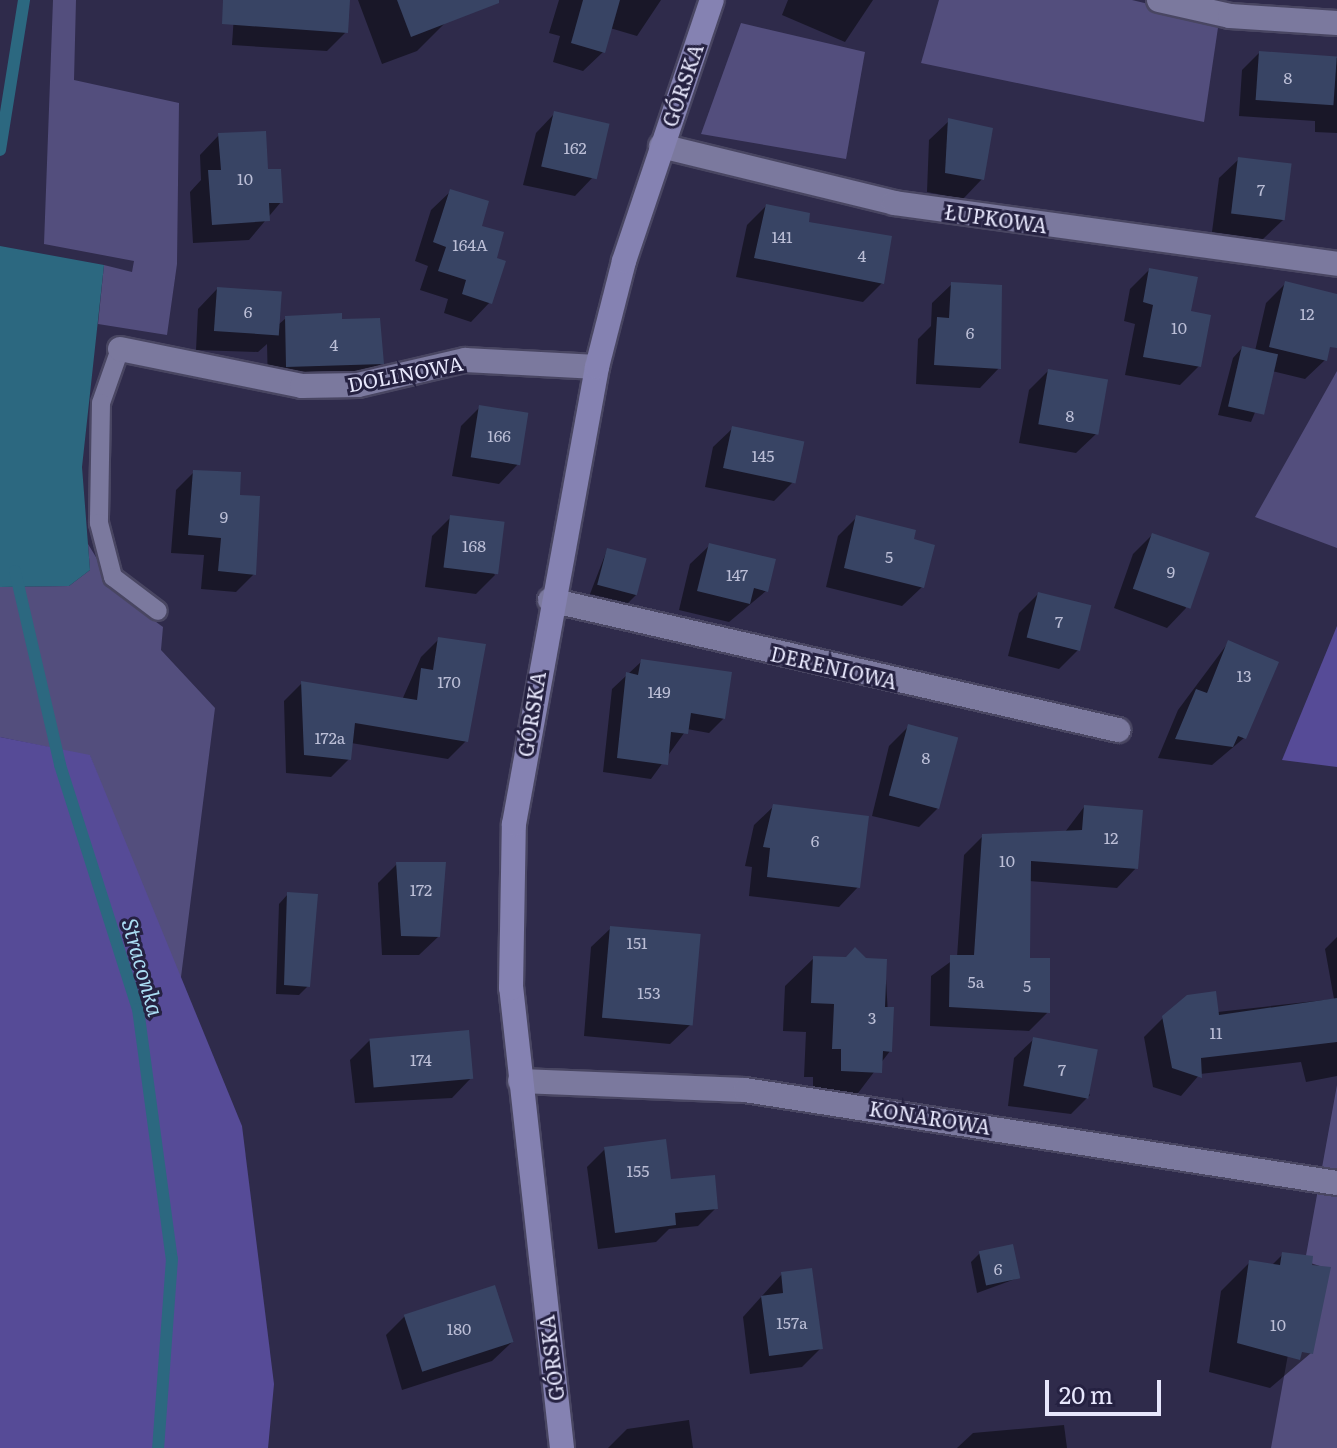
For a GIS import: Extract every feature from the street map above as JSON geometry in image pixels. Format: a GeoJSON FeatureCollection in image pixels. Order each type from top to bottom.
{"type":"FeatureCollection","features":[{"type":"Feature","properties":{"kind":"street","name":"GÓRSKA"},"geometry":{"type":"LineString","coordinates":[[562,1448],[520,1081],[509,885],[550,600],[597,367],[661,146],[712,0]]}},
{"type":"Feature","properties":{"kind":"street"},"geometry":{"type":"LineString","coordinates":[[1159,0],[1230,16],[1337,23]]}},
{"type":"Feature","properties":{"kind":"street","name":"ŁUPKOWA"},"geometry":{"type":"LineString","coordinates":[[661,146],[894,203],[1337,264]]}},
{"type":"Feature","properties":{"kind":"street","name":"DOLINOWA"},"geometry":{"type":"LineString","coordinates":[[120,349],[302,386],[358,385],[465,360],[597,367]]}},
{"type":"Feature","properties":{"kind":"street","name":"DERENIOWA"},"geometry":{"type":"LineString","coordinates":[[550,600],[1118,730]]}},
{"type":"Feature","properties":{"kind":"street","name":"KONAROWA"},"geometry":{"type":"LineString","coordinates":[[520,1081],[745,1090],[1337,1183]]}},
{"type":"Feature","properties":{"kind":"lane"},"geometry":{"type":"LineString","coordinates":[[120,349],[101,403],[99,523],[113,577],[158,611]]}},
{"type":"Feature","properties":{"kind":"shaded area"},"geometry":{"type":"Polygon","coordinates":[[[53,0],[76,0],[74,80],[179,103],[177,264],[167,335],[98,324],[104,265],[132,272],[134,261],[44,244],[53,0]]]}},
{"type":"Feature","properties":{"kind":"shaded area"},"geometry":{"type":"Polygon","coordinates":[[[939,0],[1132,0],[1219,21],[1204,122],[921,63],[939,0]]]}},
{"type":"Feature","properties":{"kind":"shaded area"},"geometry":{"type":"Polygon","coordinates":[[[741,23],[865,52],[846,159],[701,134],[741,23]]]}},
{"type":"Feature","properties":{"kind":"shaded area"},"geometry":{"type":"Polygon","coordinates":[[[1337,371],[1337,548],[1255,517],[1337,371]]]}},
{"type":"Feature","properties":{"kind":"shaded area"},"geometry":{"type":"Polygon","coordinates":[[[88,544],[119,595],[163,627],[161,650],[215,708],[180,985],[90,756],[0,737],[0,587],[69,586],[90,570],[88,544]]]}},
{"type":"Feature","properties":{"kind":"shaded area"},"geometry":{"type":"Polygon","coordinates":[[[1337,626],[1337,767],[1282,760],[1337,626]]]}},
{"type":"Feature","properties":{"kind":"shaded area"},"geometry":{"type":"Polygon","coordinates":[[[0,737],[90,755],[242,1126],[274,1384],[268,1448],[0,1448],[0,737]]]}},
{"type":"Feature","properties":{"kind":"shaded area"},"geometry":{"type":"Polygon","coordinates":[[[1337,1085],[1337,1448],[1271,1448],[1337,1085]]]}},
{"type":"Feature","properties":{"kind":"water"},"geometry":{"type":"Polygon","coordinates":[[[0,246],[104,265],[82,467],[90,570],[69,586],[0,587],[0,246]]]}},
{"type":"Feature","properties":{"kind":"building"},"geometry":{"type":"Polygon","coordinates":[[[223,0],[350,0],[348,33],[222,24],[223,0]]]}},
{"type":"Feature","properties":{"kind":"building"},"geometry":{"type":"Polygon","coordinates":[[[397,0],[499,0],[499,3],[411,37],[397,0]]]}},
{"type":"Feature","properties":{"kind":"building"},"geometry":{"type":"Polygon","coordinates":[[[583,0],[620,0],[605,53],[571,43],[583,0]]]}},
{"type":"Feature","properties":{"kind":"building"},"geometry":{"type":"Polygon","coordinates":[[[1259,51],[1337,56],[1333,105],[1256,100],[1259,51]]]}},
{"type":"Feature","properties":{"kind":"building"},"geometry":{"type":"Polygon","coordinates":[[[554,111],[610,124],[597,179],[541,167],[554,111]]]}},
{"type":"Feature","properties":{"kind":"building"},"geometry":{"type":"Polygon","coordinates":[[[948,118],[993,128],[984,180],[945,173],[948,118]]]}},
{"type":"Feature","properties":{"kind":"building"},"geometry":{"type":"Polygon","coordinates":[[[266,131],[268,169],[281,169],[283,203],[269,203],[270,221],[212,225],[208,170],[221,170],[218,133],[266,131]]]}},
{"type":"Feature","properties":{"kind":"building"},"geometry":{"type":"Polygon","coordinates":[[[1238,157],[1292,164],[1285,220],[1231,214],[1238,157]]]}},
{"type":"Feature","properties":{"kind":"building"},"geometry":{"type":"Polygon","coordinates":[[[450,189],[489,201],[482,226],[504,232],[497,258],[506,261],[492,304],[462,294],[466,280],[438,271],[446,247],[433,242],[450,189]]]}},
{"type":"Feature","properties":{"kind":"building"},"geometry":{"type":"Polygon","coordinates":[[[766,204],[810,213],[809,222],[892,236],[884,284],[754,258],[766,204]]]}},
{"type":"Feature","properties":{"kind":"building"},"geometry":{"type":"Polygon","coordinates":[[[1149,268],[1198,277],[1191,311],[1211,315],[1201,367],[1143,357],[1153,305],[1143,302],[1149,268]]]}},
{"type":"Feature","properties":{"kind":"building"},"geometry":{"type":"Polygon","coordinates":[[[1285,281],[1337,294],[1337,348],[1330,347],[1327,361],[1269,347],[1285,281]]]}},
{"type":"Feature","properties":{"kind":"building"},"geometry":{"type":"Polygon","coordinates":[[[951,282],[1002,285],[1001,369],[934,365],[937,317],[949,318],[951,282]]]}},
{"type":"Feature","properties":{"kind":"building"},"geometry":{"type":"Polygon","coordinates":[[[217,287],[282,292],[279,335],[214,331],[217,287]]]}},
{"type":"Feature","properties":{"kind":"building"},"geometry":{"type":"Polygon","coordinates":[[[342,313],[342,319],[380,318],[384,364],[286,367],[285,316],[342,313]]]}},
{"type":"Feature","properties":{"kind":"building"},"geometry":{"type":"Polygon","coordinates":[[[1242,346],[1278,354],[1264,415],[1228,406],[1242,346]]]}},
{"type":"Feature","properties":{"kind":"building"},"geometry":{"type":"Polygon","coordinates":[[[1048,369],[1108,380],[1098,435],[1038,424],[1048,369]]]}},
{"type":"Feature","properties":{"kind":"building"},"geometry":{"type":"Polygon","coordinates":[[[479,405],[528,413],[520,465],[471,457],[479,405]]]}},
{"type":"Feature","properties":{"kind":"building"},"geometry":{"type":"Polygon","coordinates":[[[732,426],[804,441],[795,483],[723,468],[732,426]]]}},
{"type":"Feature","properties":{"kind":"building"},"geometry":{"type":"Polygon","coordinates":[[[193,470],[241,472],[240,495],[260,496],[256,575],[218,571],[221,538],[188,535],[193,470]]]}},
{"type":"Feature","properties":{"kind":"building"},"geometry":{"type":"Polygon","coordinates":[[[450,515],[505,522],[498,574],[444,568],[450,515]]]}},
{"type":"Feature","properties":{"kind":"building"},"geometry":{"type":"Polygon","coordinates":[[[856,515],[916,530],[914,539],[935,545],[924,588],[844,568],[856,515]]]}},
{"type":"Feature","properties":{"kind":"building"},"geometry":{"type":"Polygon","coordinates":[[[1152,533],[1210,553],[1190,609],[1133,589],[1152,533]]]}},
{"type":"Feature","properties":{"kind":"building"},"geometry":{"type":"Polygon","coordinates":[[[709,543],[776,559],[768,592],[754,588],[750,604],[697,591],[709,543]]]}},
{"type":"Feature","properties":{"kind":"building"},"geometry":{"type":"Polygon","coordinates":[[[607,548],[647,559],[637,595],[597,585],[607,548]]]}},
{"type":"Feature","properties":{"kind":"building"},"geometry":{"type":"Polygon","coordinates":[[[1038,592],[1091,605],[1080,651],[1027,638],[1038,592]]]}},
{"type":"Feature","properties":{"kind":"building"},"geometry":{"type":"Polygon","coordinates":[[[438,637],[486,644],[468,742],[355,723],[351,760],[304,755],[301,681],[417,700],[421,668],[433,670],[438,637]]]}},
{"type":"Feature","properties":{"kind":"building"},"geometry":{"type":"Polygon","coordinates":[[[1228,640],[1279,662],[1246,739],[1238,736],[1233,747],[1175,739],[1196,689],[1207,693],[1228,640]]]}},
{"type":"Feature","properties":{"kind":"building"},"geometry":{"type":"Polygon","coordinates":[[[641,659],[732,672],[725,719],[691,713],[688,734],[671,732],[668,765],[617,758],[626,672],[638,675],[641,659]]]}},
{"type":"Feature","properties":{"kind":"building"},"geometry":{"type":"Polygon","coordinates":[[[908,724],[958,737],[939,809],[889,795],[908,724]]]}},
{"type":"Feature","properties":{"kind":"building"},"geometry":{"type":"Polygon","coordinates":[[[773,804],[869,816],[860,888],[767,877],[770,848],[763,847],[773,804]]]}},
{"type":"Feature","properties":{"kind":"building"},"geometry":{"type":"Polygon","coordinates":[[[1084,805],[1143,810],[1138,869],[1031,861],[1030,958],[1050,958],[1050,1013],[949,1007],[950,955],[974,955],[982,834],[1082,830],[1084,805]]]}},
{"type":"Feature","properties":{"kind":"building"},"geometry":{"type":"Polygon","coordinates":[[[396,862],[446,862],[440,937],[401,936],[396,862]]]}},
{"type":"Feature","properties":{"kind":"building"},"geometry":{"type":"Polygon","coordinates":[[[287,892],[318,894],[310,987],[284,985],[287,892]]]}},
{"type":"Feature","properties":{"kind":"building"},"geometry":{"type":"Polygon","coordinates":[[[610,926],[701,934],[693,1026],[602,1018],[610,926]]]}},
{"type":"Feature","properties":{"kind":"building"},"geometry":{"type":"Polygon","coordinates":[[[855,947],[866,958],[887,959],[885,1007],[894,1007],[892,1052],[883,1051],[882,1073],[841,1071],[841,1049],[832,1049],[834,1004],[811,1003],[813,956],[846,957],[855,947]]]}},
{"type":"Feature","properties":{"kind":"building"},"geometry":{"type":"Polygon","coordinates":[[[1216,991],[1219,1015],[1337,998],[1337,1042],[1201,1058],[1202,1078],[1172,1068],[1162,1016],[1187,995],[1216,991]]]}},
{"type":"Feature","properties":{"kind":"building"},"geometry":{"type":"Polygon","coordinates":[[[469,1030],[473,1079],[374,1088],[369,1039],[469,1030]]]}},
{"type":"Feature","properties":{"kind":"building"},"geometry":{"type":"Polygon","coordinates":[[[1033,1037],[1098,1050],[1088,1099],[1023,1086],[1033,1037]]]}},
{"type":"Feature","properties":{"kind":"building"},"geometry":{"type":"Polygon","coordinates":[[[666,1139],[671,1179],[715,1175],[718,1209],[675,1213],[676,1225],[615,1233],[604,1147],[666,1139]]]}},
{"type":"Feature","properties":{"kind":"building"},"geometry":{"type":"Polygon","coordinates":[[[1013,1244],[1020,1278],[986,1286],[979,1251],[1013,1244]]]}},
{"type":"Feature","properties":{"kind":"building"},"geometry":{"type":"Polygon","coordinates":[[[1282,1252],[1313,1256],[1312,1265],[1331,1267],[1313,1354],[1302,1352],[1300,1360],[1237,1343],[1249,1260],[1280,1265],[1282,1252]]]}},
{"type":"Feature","properties":{"kind":"building"},"geometry":{"type":"Polygon","coordinates":[[[812,1268],[823,1349],[769,1356],[761,1296],[783,1293],[781,1272],[812,1268]]]}},
{"type":"Feature","properties":{"kind":"building"},"geometry":{"type":"Polygon","coordinates":[[[495,1285],[514,1342],[422,1372],[404,1315],[495,1285]]]}},
{"type":"Feature","properties":{"kind":"waterway","name":"Straconka"},"geometry":{"type":"LineString","coordinates":[[0,150],[24,0]]}},
{"type":"Feature","properties":{"kind":"waterway","name":"Straconka"},"geometry":{"type":"LineString","coordinates":[[15,571],[60,765],[138,1009],[172,1259],[158,1448]]}}]}
